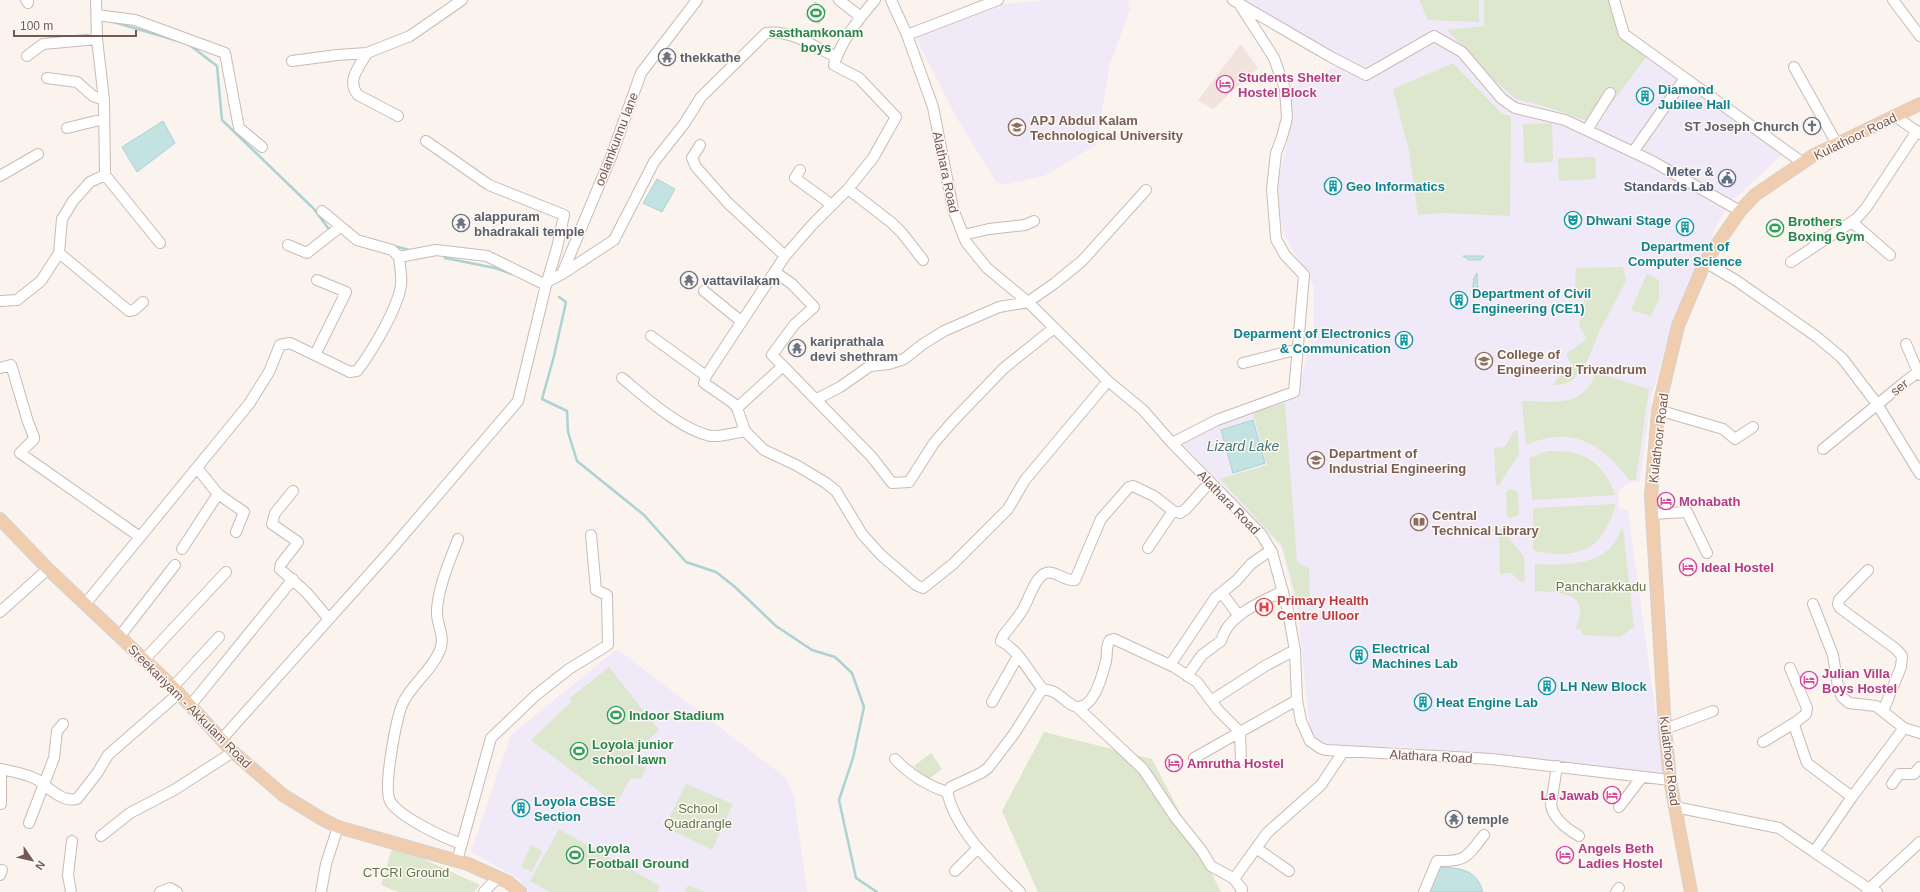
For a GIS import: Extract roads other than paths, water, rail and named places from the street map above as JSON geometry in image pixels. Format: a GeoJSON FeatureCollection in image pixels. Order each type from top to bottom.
{"type":"FeatureCollection","features":[{"type":"Feature","properties":{"kind":"main road","name":"Kulathoor Road"},"geometry":{"type":"LineString","coordinates":[[1691,892],[1670,780],[1664,729],[1660,624],[1651,514],[1651,496],[1658,410],[1678,326],[1705,262],[1740,211],[1755,195],[1803,164],[1814,155],[1920,104]]}},
{"type":"Feature","properties":{"kind":"main road","name":"Sreekariyam - Akkulam Road"},"geometry":{"type":"LineString","coordinates":[[0,519],[48,569],[86,603],[176,690],[233,752],[283,795],[338,827],[468,864],[508,882],[520,892]]}},
{"type":"Feature","properties":{"kind":"street"},"geometry":{"type":"LineString","coordinates":[[96,0],[97,39],[104,100],[105,174],[160,243]]}},
{"type":"Feature","properties":{"kind":"street"},"geometry":{"type":"LineString","coordinates":[[292,61],[337,54],[367,53],[410,36],[462,0]]}},
{"type":"Feature","properties":{"kind":"street","name":"oolamkunnu lane"},"geometry":{"type":"LineString","coordinates":[[562,274],[611,157],[641,73],[697,0]]}},
{"type":"Feature","properties":{"kind":"street"},"geometry":{"type":"LineString","coordinates":[[839,0],[861,17]]}},
{"type":"Feature","properties":{"kind":"street"},"geometry":{"type":"LineString","coordinates":[[875,0],[861,17],[836,57],[834,65],[859,78],[896,117],[873,158],[848,189],[812,225],[785,256],[706,376],[704,383],[738,408],[745,431],[764,450],[796,465],[826,483],[836,492],[842,498],[862,534],[881,555],[923,588],[953,564],[1008,509],[1025,480],[1108,380]]}},
{"type":"Feature","properties":{"kind":"street","name":"Alathara Road"},"geometry":{"type":"LineString","coordinates":[[892,0],[907,35],[933,108],[953,209],[966,242],[987,268],[1028,302],[1108,380],[1143,410],[1172,443],[1261,534],[1271,550],[1283,592],[1295,650],[1297,700],[1301,721],[1310,740],[1320,748],[1343,752],[1404,753],[1556,766],[1670,780]]}},
{"type":"Feature","properties":{"kind":"street"},"geometry":{"type":"LineString","coordinates":[[907,35],[998,0]]}},
{"type":"Feature","properties":{"kind":"street"},"geometry":{"type":"LineString","coordinates":[[1614,0],[1624,34],[1803,164]]}},
{"type":"Feature","properties":{"kind":"street"},"geometry":{"type":"LineString","coordinates":[[1893,0],[1920,36]]}},
{"type":"Feature","properties":{"kind":"street"},"geometry":{"type":"LineString","coordinates":[[1236,2],[1331,57],[1366,75],[1434,36],[1462,52],[1502,99],[1515,108],[1556,116],[1587,130],[1633,152],[1740,211]]}},
{"type":"Feature","properties":{"kind":"street"},"geometry":{"type":"LineString","coordinates":[[1172,443],[1217,420],[1294,392],[1299,349],[1304,275],[1285,255],[1276,239],[1272,188],[1276,153],[1287,118],[1285,89],[1274,58],[1236,2]]}},
{"type":"Feature","properties":{"kind":"street"},"geometry":{"type":"LineString","coordinates":[[97,15],[135,20],[225,53],[239,128],[262,147]]}},
{"type":"Feature","properties":{"kind":"street"},"geometry":{"type":"LineString","coordinates":[[546,283],[614,240],[654,162],[684,124],[701,98],[766,33],[775,32],[786,34],[836,57]]}},
{"type":"Feature","properties":{"kind":"street"},"geometry":{"type":"LineString","coordinates":[[27,56],[43,44],[97,39]]}},
{"type":"Feature","properties":{"kind":"street"},"geometry":{"type":"LineString","coordinates":[[367,53],[353,78],[353,89],[358,95],[398,116]]}},
{"type":"Feature","properties":{"kind":"street"},"geometry":{"type":"LineString","coordinates":[[1794,67],[1837,144]]}},
{"type":"Feature","properties":{"kind":"street"},"geometry":{"type":"LineString","coordinates":[[47,78],[76,82],[93,96],[104,100]]}},
{"type":"Feature","properties":{"kind":"street"},"geometry":{"type":"LineString","coordinates":[[1633,152],[1685,78]]}},
{"type":"Feature","properties":{"kind":"street"},"geometry":{"type":"LineString","coordinates":[[1587,130],[1610,93]]}},
{"type":"Feature","properties":{"kind":"street"},"geometry":{"type":"LineString","coordinates":[[1791,262],[1852,222],[1866,208],[1918,132],[1895,116]]}},
{"type":"Feature","properties":{"kind":"street"},"geometry":{"type":"LineString","coordinates":[[67,128],[104,119]]}},
{"type":"Feature","properties":{"kind":"street"},"geometry":{"type":"LineString","coordinates":[[222,740],[389,552],[518,401],[564,215],[489,185],[426,141]]}},
{"type":"Feature","properties":{"kind":"street"},"geometry":{"type":"LineString","coordinates":[[700,145],[692,158],[696,167],[728,203],[785,256]]}},
{"type":"Feature","properties":{"kind":"street"},"geometry":{"type":"LineString","coordinates":[[0,176],[38,154]]}},
{"type":"Feature","properties":{"kind":"street"},"geometry":{"type":"LineString","coordinates":[[800,170],[795,178],[832,205]]}},
{"type":"Feature","properties":{"kind":"street"},"geometry":{"type":"LineString","coordinates":[[0,301],[17,300],[42,281],[59,254],[62,218],[73,201],[90,182],[105,174]]}},
{"type":"Feature","properties":{"kind":"street"},"geometry":{"type":"LineString","coordinates":[[848,189],[892,223],[902,233],[923,260]]}},
{"type":"Feature","properties":{"kind":"street"},"geometry":{"type":"LineString","coordinates":[[817,399],[840,388],[870,366],[889,364],[904,359],[944,331],[999,307],[1028,302],[1082,261],[1146,190]]}},
{"type":"Feature","properties":{"kind":"street"},"geometry":{"type":"LineString","coordinates":[[86,603],[176,491],[197,468],[249,404],[269,372],[280,345],[290,343],[350,372],[358,370],[389,320],[399,295],[401,284],[399,258],[392,250],[357,240],[322,211]]}},
{"type":"Feature","properties":{"kind":"street"},"geometry":{"type":"LineString","coordinates":[[963,235],[989,229],[1026,225],[1034,221]]}},
{"type":"Feature","properties":{"kind":"street"},"geometry":{"type":"LineString","coordinates":[[1852,222],[1890,255]]}},
{"type":"Feature","properties":{"kind":"street"},"geometry":{"type":"LineString","coordinates":[[288,245],[307,253],[340,227]]}},
{"type":"Feature","properties":{"kind":"street"},"geometry":{"type":"LineString","coordinates":[[399,258],[436,250],[487,256],[546,283]]}},
{"type":"Feature","properties":{"kind":"street"},"geometry":{"type":"LineString","coordinates":[[59,254],[129,311],[134,310],[143,302]]}},
{"type":"Feature","properties":{"kind":"street"},"geometry":{"type":"LineString","coordinates":[[1705,262],[1737,280],[1842,358],[1877,404],[1920,474]]}},
{"type":"Feature","properties":{"kind":"street"},"geometry":{"type":"LineString","coordinates":[[775,272],[792,284],[814,307],[794,325],[772,355],[817,399],[871,456],[892,483],[909,482],[934,443],[953,421],[1004,368],[1054,328]]}},
{"type":"Feature","properties":{"kind":"street"},"geometry":{"type":"LineString","coordinates":[[315,355],[346,292],[317,280]]}},
{"type":"Feature","properties":{"kind":"street"},"geometry":{"type":"LineString","coordinates":[[704,291],[742,322]]}},
{"type":"Feature","properties":{"kind":"street"},"geometry":{"type":"LineString","coordinates":[[651,336],[706,376]]}},
{"type":"Feature","properties":{"kind":"street"},"geometry":{"type":"LineString","coordinates":[[1906,344],[1919,374]]}},
{"type":"Feature","properties":{"kind":"street"},"geometry":{"type":"LineString","coordinates":[[1243,363],[1299,349]]}},
{"type":"Feature","properties":{"kind":"street"},"geometry":{"type":"LineString","coordinates":[[0,368],[6,365],[11,365],[34,437],[34,440],[20,453],[140,537]]}},
{"type":"Feature","properties":{"kind":"street"},"geometry":{"type":"LineString","coordinates":[[738,408],[783,366]]}},
{"type":"Feature","properties":{"kind":"street","name":"ser"},"geometry":{"type":"LineString","coordinates":[[1823,449],[1877,404],[1919,374]]}},
{"type":"Feature","properties":{"kind":"street"},"geometry":{"type":"LineString","coordinates":[[622,378],[670,417],[711,436],[745,431]]}},
{"type":"Feature","properties":{"kind":"street"},"geometry":{"type":"LineString","coordinates":[[1658,410],[1723,429],[1735,439],[1753,427]]}},
{"type":"Feature","properties":{"kind":"street"},"geometry":{"type":"LineString","coordinates":[[197,468],[218,494],[244,512],[236,532]]}},
{"type":"Feature","properties":{"kind":"street"},"geometry":{"type":"LineString","coordinates":[[1210,482],[1186,509],[1180,513],[1173,511],[1154,496],[1133,486],[1126,489],[1101,518],[1075,580],[1070,581],[1050,572],[1039,577],[1021,612],[1001,641],[1027,665],[1035,679],[1044,690],[1056,693],[1078,707],[1143,768],[1175,817],[1202,851],[1211,866],[1233,878],[1242,889],[1241,892]]}},
{"type":"Feature","properties":{"kind":"street"},"geometry":{"type":"LineString","coordinates":[[294,491],[275,513],[272,524],[298,542],[280,567],[282,572],[293,579],[329,619]]}},
{"type":"Feature","properties":{"kind":"street"},"geometry":{"type":"LineString","coordinates":[[182,549],[218,494]]}},
{"type":"Feature","properties":{"kind":"street"},"geometry":{"type":"LineString","coordinates":[[1148,548],[1173,511]]}},
{"type":"Feature","properties":{"kind":"street"},"geometry":{"type":"LineString","coordinates":[[1651,514],[1687,512],[1706,553]]}},
{"type":"Feature","properties":{"kind":"street"},"geometry":{"type":"LineString","coordinates":[[457,861],[491,738],[536,694],[569,669],[608,645],[607,595],[596,590],[591,535]]}},
{"type":"Feature","properties":{"kind":"street"},"geometry":{"type":"LineString","coordinates":[[458,539],[439,598],[437,615],[441,633],[440,649],[430,669],[410,692],[402,705],[392,748],[388,792],[390,801],[403,813],[444,838],[462,844]]}},
{"type":"Feature","properties":{"kind":"street"},"geometry":{"type":"LineString","coordinates":[[1170,665],[1216,598],[1236,581],[1251,564],[1271,550]]}},
{"type":"Feature","properties":{"kind":"street"},"geometry":{"type":"LineString","coordinates":[[120,636],[175,566]]}},
{"type":"Feature","properties":{"kind":"street"},"geometry":{"type":"LineString","coordinates":[[0,612],[48,569]]}},
{"type":"Feature","properties":{"kind":"street"},"geometry":{"type":"LineString","coordinates":[[1868,570],[1839,600],[1838,604],[1840,608],[1896,649],[1902,656],[1901,667],[1883,711]]}},
{"type":"Feature","properties":{"kind":"street"},"geometry":{"type":"LineString","coordinates":[[144,660],[226,572]]}},
{"type":"Feature","properties":{"kind":"street"},"geometry":{"type":"LineString","coordinates":[[190,706],[293,579]]}},
{"type":"Feature","properties":{"kind":"street"},"geometry":{"type":"LineString","coordinates":[[1187,676],[1202,655],[1221,641],[1223,631],[1245,610],[1283,592]]}},
{"type":"Feature","properties":{"kind":"street"},"geometry":{"type":"LineString","coordinates":[[1222,593],[1239,616]]}},
{"type":"Feature","properties":{"kind":"street"},"geometry":{"type":"LineString","coordinates":[[1813,604],[1833,655],[1838,687],[1842,698],[1850,703],[1873,705],[1904,728],[1920,733]]}},
{"type":"Feature","properties":{"kind":"street"},"geometry":{"type":"LineString","coordinates":[[1,804],[0,769],[37,780],[42,785],[66,798],[72,800],[79,798],[98,772],[108,755],[176,690],[220,637]]}},
{"type":"Feature","properties":{"kind":"street"},"geometry":{"type":"LineString","coordinates":[[1078,707],[1084,706],[1092,700],[1106,659],[1106,648],[1111,639],[1170,665],[1197,682],[1211,701],[1240,732],[1240,760]]}},
{"type":"Feature","properties":{"kind":"street"},"geometry":{"type":"LineString","coordinates":[[1211,701],[1265,666],[1295,650]]}},
{"type":"Feature","properties":{"kind":"street"},"geometry":{"type":"LineString","coordinates":[[992,702],[1018,656]]}},
{"type":"Feature","properties":{"kind":"street"},"geometry":{"type":"LineString","coordinates":[[1763,742],[1796,722],[1808,711],[1790,668]]}},
{"type":"Feature","properties":{"kind":"street"},"geometry":{"type":"LineString","coordinates":[[947,792],[951,787],[981,773],[988,768],[1014,734],[1037,694],[1044,690]]}},
{"type":"Feature","properties":{"kind":"street"},"geometry":{"type":"LineString","coordinates":[[1194,758],[1297,700]]}},
{"type":"Feature","properties":{"kind":"street"},"geometry":{"type":"LineString","coordinates":[[1664,729],[1713,711]]}},
{"type":"Feature","properties":{"kind":"street"},"geometry":{"type":"LineString","coordinates":[[1796,722],[1794,725],[1807,763],[1852,797]]}},
{"type":"Feature","properties":{"kind":"street"},"geometry":{"type":"LineString","coordinates":[[29,822],[42,785],[54,758],[57,730],[63,724]]}},
{"type":"Feature","properties":{"kind":"street"},"geometry":{"type":"LineString","coordinates":[[1814,852],[1852,797],[1904,728]]}},
{"type":"Feature","properties":{"kind":"street"},"geometry":{"type":"LineString","coordinates":[[101,836],[130,813],[174,790],[233,752]]}},
{"type":"Feature","properties":{"kind":"street"},"geometry":{"type":"LineString","coordinates":[[1233,878],[1267,833],[1321,785],[1343,752]]}},
{"type":"Feature","properties":{"kind":"street"},"geometry":{"type":"LineString","coordinates":[[895,759],[907,772],[932,787],[947,792]]}},
{"type":"Feature","properties":{"kind":"street"},"geometry":{"type":"LineString","coordinates":[[1556,766],[1551,805],[1552,811],[1559,820],[1579,836]]}},
{"type":"Feature","properties":{"kind":"street"},"geometry":{"type":"LineString","coordinates":[[1892,784],[1899,774],[1914,774],[1920,767]]}},
{"type":"Feature","properties":{"kind":"street"},"geometry":{"type":"LineString","coordinates":[[1619,807],[1642,777]]}},
{"type":"Feature","properties":{"kind":"street"},"geometry":{"type":"LineString","coordinates":[[947,792],[950,806],[969,839],[1020,892]]}},
{"type":"Feature","properties":{"kind":"street"},"geometry":{"type":"LineString","coordinates":[[1675,807],[1779,828],[1871,891],[1920,842]]}},
{"type":"Feature","properties":{"kind":"street"},"geometry":{"type":"LineString","coordinates":[[321,892],[326,864],[338,827]]}},
{"type":"Feature","properties":{"kind":"street"},"geometry":{"type":"LineString","coordinates":[[1424,892],[1437,861],[1453,862],[1468,857],[1484,835]]}},
{"type":"Feature","properties":{"kind":"street"},"geometry":{"type":"LineString","coordinates":[[71,892],[68,875],[72,840]]}},
{"type":"Feature","properties":{"kind":"street"},"geometry":{"type":"LineString","coordinates":[[955,871],[978,848]]}},
{"type":"Feature","properties":{"kind":"street"},"geometry":{"type":"LineString","coordinates":[[1256,848],[1289,871]]}},
{"type":"Feature","properties":{"kind":"street"},"geometry":{"type":"LineString","coordinates":[[484,892],[498,878]]}},
{"type":"Feature","properties":{"kind":"street"},"geometry":{"type":"LineString","coordinates":[[160,892],[170,888],[177,892]]}},
{"type":"Feature","properties":{"kind":"water"},"geometry":{"type":"Polygon","coordinates":[[[163,121],[175,143],[137,172],[122,147],[163,121]]]}},
{"type":"Feature","properties":{"kind":"water"},"geometry":{"type":"Polygon","coordinates":[[[657,179],[675,189],[662,212],[643,203],[657,179]]]}},
{"type":"Feature","properties":{"kind":"water"},"geometry":{"type":"Polygon","coordinates":[[[1463,256],[1484,256],[1481,260],[1469,260],[1463,256]]]}},
{"type":"Feature","properties":{"kind":"water"},"geometry":{"type":"Polygon","coordinates":[[[1477,273],[1478,294],[1472,294],[1474,278],[1477,273]]]}},
{"type":"Feature","properties":{"kind":"water","name":"Lizard Lake"},"geometry":{"type":"Polygon","coordinates":[[[1253,420],[1265,463],[1233,473],[1221,430],[1253,420]]]}},
{"type":"Feature","properties":{"kind":"water"},"geometry":{"type":"Polygon","coordinates":[[[1436,867],[1465,870],[1471,873],[1480,884],[1483,892],[1428,892],[1436,867]]]}},
{"type":"Feature","properties":{"kind":"waterway"},"geometry":{"type":"LineString","coordinates":[[110,21],[178,41]]}},
{"type":"Feature","properties":{"kind":"waterway"},"geometry":{"type":"LineString","coordinates":[[187,43],[217,66],[222,120],[314,209],[328,228],[332,229]]}},
{"type":"Feature","properties":{"kind":"waterway"},"geometry":{"type":"LineString","coordinates":[[394,246],[413,251]]}},
{"type":"Feature","properties":{"kind":"waterway"},"geometry":{"type":"LineString","coordinates":[[445,258],[495,268],[512,274]]}},
{"type":"Feature","properties":{"kind":"waterway"},"geometry":{"type":"LineString","coordinates":[[559,297],[566,302],[554,356],[542,399],[567,411],[568,432],[577,461],[644,515],[686,562],[716,572],[735,587],[776,626],[812,650],[835,657],[852,673],[864,707],[853,758],[839,800],[856,878],[877,892]]}},
{"type":"Feature","properties":{"kind":"place","name":"sasthamkonam boys"},"geometry":{"type":"Point","coordinates":[816,13]}},
{"type":"Feature","properties":{"kind":"place","name":"thekkathe"},"geometry":{"type":"Point","coordinates":[667,57]}},
{"type":"Feature","properties":{"kind":"place","name":"Students Shelter Hostel Block"},"geometry":{"type":"Point","coordinates":[1225,84]}},
{"type":"Feature","properties":{"kind":"place","name":"Diamond Jubilee Hall"},"geometry":{"type":"Point","coordinates":[1645,96]}},
{"type":"Feature","properties":{"kind":"place","name":"ST Joseph Church"},"geometry":{"type":"Point","coordinates":[1812,126]}},
{"type":"Feature","properties":{"kind":"place","name":"APJ Abdul Kalam Technological University"},"geometry":{"type":"Point","coordinates":[1017,127]}},
{"type":"Feature","properties":{"kind":"place","name":"Meter & Standards Lab"},"geometry":{"type":"Point","coordinates":[1727,178]}},
{"type":"Feature","properties":{"kind":"place","name":"Geo Informatics"},"geometry":{"type":"Point","coordinates":[1333,186]}},
{"type":"Feature","properties":{"kind":"place","name":"Dhwani Stage"},"geometry":{"type":"Point","coordinates":[1573,220]}},
{"type":"Feature","properties":{"kind":"place","name":"alappuram bhadrakali temple"},"geometry":{"type":"Point","coordinates":[461,223]}},
{"type":"Feature","properties":{"kind":"place","name":"Department of Computer Science"},"geometry":{"type":"Point","coordinates":[1685,227]}},
{"type":"Feature","properties":{"kind":"place","name":"Brothers Boxing Gym"},"geometry":{"type":"Point","coordinates":[1775,228]}},
{"type":"Feature","properties":{"kind":"place","name":"vattavilakam"},"geometry":{"type":"Point","coordinates":[689,280]}},
{"type":"Feature","properties":{"kind":"place","name":"Department of Civil Engineering (CE1)"},"geometry":{"type":"Point","coordinates":[1459,300]}},
{"type":"Feature","properties":{"kind":"place","name":"Deparment of Electronics & Communication"},"geometry":{"type":"Point","coordinates":[1404,340]}},
{"type":"Feature","properties":{"kind":"place","name":"kariprathala devi shethram"},"geometry":{"type":"Point","coordinates":[797,348]}},
{"type":"Feature","properties":{"kind":"place","name":"College of Engineering Trivandrum"},"geometry":{"type":"Point","coordinates":[1484,361]}},
{"type":"Feature","properties":{"kind":"place","name":"Department of Industrial Engineering"},"geometry":{"type":"Point","coordinates":[1316,460]}},
{"type":"Feature","properties":{"kind":"place","name":"Mohabath"},"geometry":{"type":"Point","coordinates":[1666,501]}},
{"type":"Feature","properties":{"kind":"place","name":"Central Technical Library"},"geometry":{"type":"Point","coordinates":[1419,522]}},
{"type":"Feature","properties":{"kind":"place","name":"Ideal Hostel"},"geometry":{"type":"Point","coordinates":[1688,567]}},
{"type":"Feature","properties":{"kind":"place","name":"Primary Health Centre Ulloor"},"geometry":{"type":"Point","coordinates":[1264,607]}},
{"type":"Feature","properties":{"kind":"place","name":"Electrical Machines Lab"},"geometry":{"type":"Point","coordinates":[1359,655]}},
{"type":"Feature","properties":{"kind":"place","name":"Julian Villa Boys Hostel"},"geometry":{"type":"Point","coordinates":[1809,680]}},
{"type":"Feature","properties":{"kind":"place","name":"LH New Block"},"geometry":{"type":"Point","coordinates":[1547,686]}},
{"type":"Feature","properties":{"kind":"place","name":"Heat Engine Lab"},"geometry":{"type":"Point","coordinates":[1423,702]}},
{"type":"Feature","properties":{"kind":"place","name":"Indoor Stadium"},"geometry":{"type":"Point","coordinates":[616,715]}},
{"type":"Feature","properties":{"kind":"place","name":"Loyola junior school lawn"},"geometry":{"type":"Point","coordinates":[579,751]}},
{"type":"Feature","properties":{"kind":"place","name":"Amrutha Hostel"},"geometry":{"type":"Point","coordinates":[1174,763]}},
{"type":"Feature","properties":{"kind":"place","name":"La Jawab"},"geometry":{"type":"Point","coordinates":[1612,795]}},
{"type":"Feature","properties":{"kind":"place","name":"Loyola CBSE Section"},"geometry":{"type":"Point","coordinates":[521,808]}},
{"type":"Feature","properties":{"kind":"place","name":"temple"},"geometry":{"type":"Point","coordinates":[1454,819]}},
{"type":"Feature","properties":{"kind":"place","name":"Loyola Football Ground"},"geometry":{"type":"Point","coordinates":[575,855]}},
{"type":"Feature","properties":{"kind":"place","name":"Angels Beth Ladies Hostel"},"geometry":{"type":"Point","coordinates":[1565,855]}},
{"type":"Feature","properties":{"kind":"park label","name":"Pancharakkadu"},"geometry":{"type":"Point","coordinates":[1601,586]}},
{"type":"Feature","properties":{"kind":"park label","name":"School Quadrangle"},"geometry":{"type":"Point","coordinates":[698,816]}},
{"type":"Feature","properties":{"kind":"park label","name":"CTCRI Ground"},"geometry":{"type":"Point","coordinates":[406,872]}}]}
